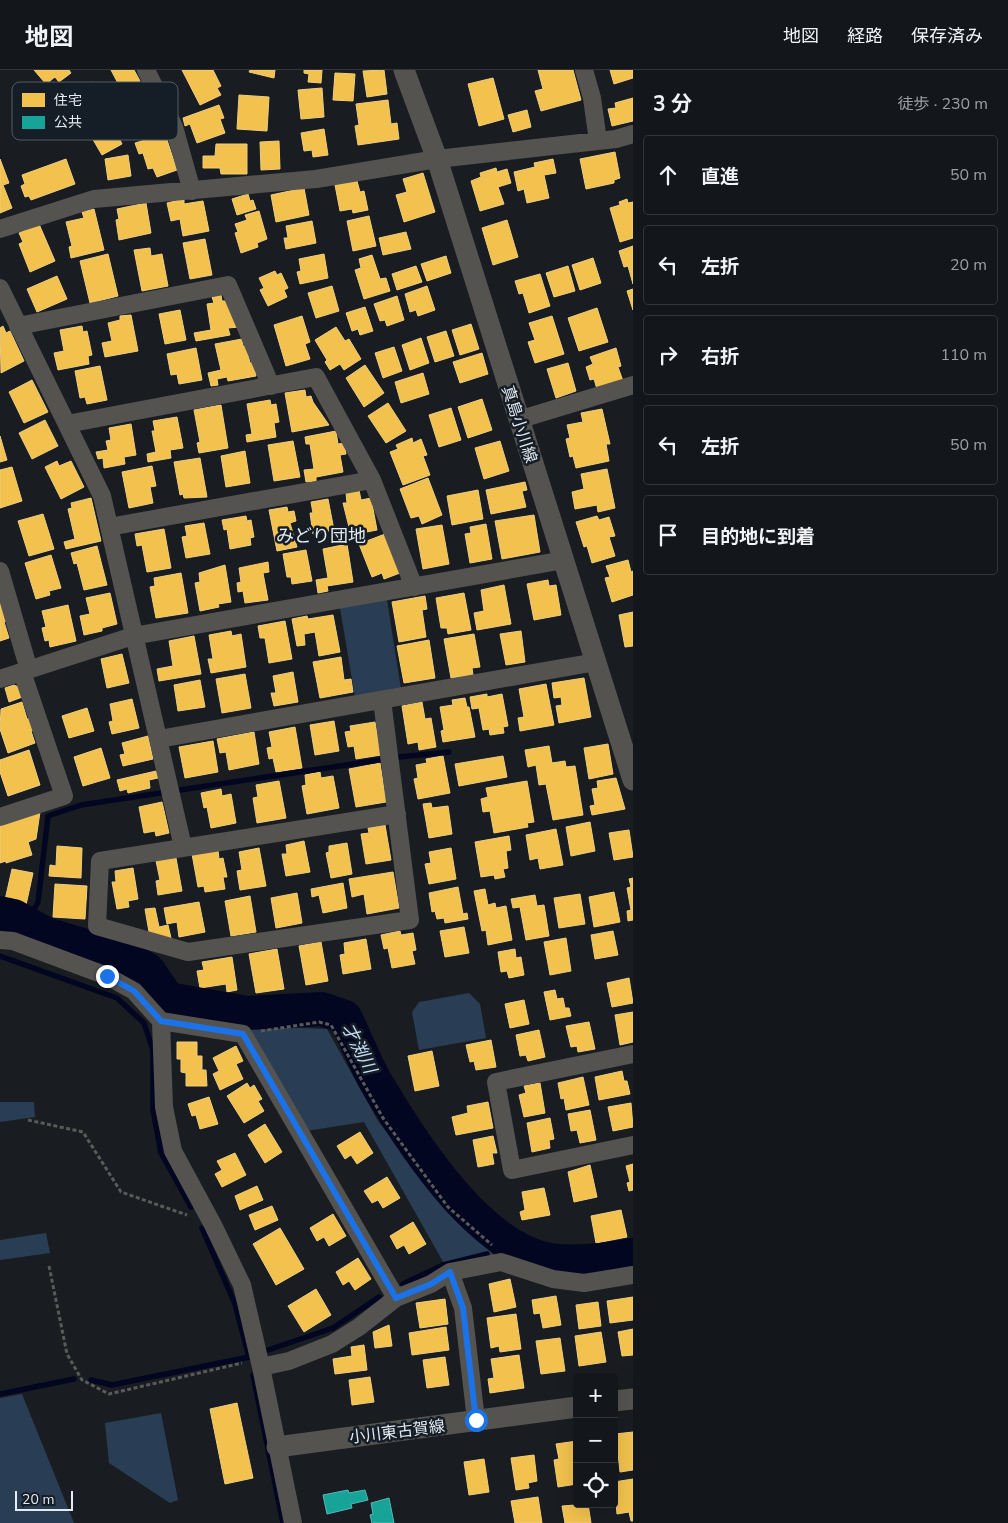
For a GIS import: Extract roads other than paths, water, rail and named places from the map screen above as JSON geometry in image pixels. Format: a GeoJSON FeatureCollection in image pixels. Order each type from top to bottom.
{"type":"FeatureCollection","features":[{"type":"Feature","properties":{"kind":"street"},"geometry":{"type":"LineString","coordinates":[[146,70],[152,82]]}},
{"type":"Feature","properties":{"kind":"street","name":"真島小川線"},"geometry":{"type":"LineString","coordinates":[[404,70],[437,159],[633,780]]}},
{"type":"Feature","properties":{"kind":"street"},"geometry":{"type":"LineString","coordinates":[[584,70],[592,98],[598,141]]}},
{"type":"Feature","properties":{"kind":"street"},"geometry":{"type":"LineString","coordinates":[[0,229],[94,199],[316,179],[437,159],[598,141],[633,134]]}},
{"type":"Feature","properties":{"kind":"street"},"geometry":{"type":"LineString","coordinates":[[178,140],[192,191]]}},
{"type":"Feature","properties":{"kind":"street"},"geometry":{"type":"LineString","coordinates":[[18,326],[228,285],[271,386]]}},
{"type":"Feature","properties":{"kind":"street"},"geometry":{"type":"LineString","coordinates":[[0,288],[102,496],[183,847]]}},
{"type":"Feature","properties":{"kind":"street"},"geometry":{"type":"LineString","coordinates":[[66,424],[316,377],[372,480],[414,588]]}},
{"type":"Feature","properties":{"kind":"street"},"geometry":{"type":"LineString","coordinates":[[518,420],[633,385]]}},
{"type":"Feature","properties":{"kind":"street"},"geometry":{"type":"LineString","coordinates":[[109,527],[372,480]]}},
{"type":"Feature","properties":{"kind":"street"},"geometry":{"type":"LineString","coordinates":[[0,679],[134,636],[564,560]]}},
{"type":"Feature","properties":{"kind":"street"},"geometry":{"type":"LineString","coordinates":[[0,571],[26,671],[64,796],[0,817]]}},
{"type":"Feature","properties":{"kind":"street"},"geometry":{"type":"LineString","coordinates":[[159,739],[596,662]]}},
{"type":"Feature","properties":{"kind":"street"},"geometry":{"type":"LineString","coordinates":[[382,700],[397,814],[410,920],[188,952],[97,926],[100,861],[397,814]]}},
{"type":"Feature","properties":{"kind":"street"},"geometry":{"type":"LineString","coordinates":[[0,940],[13,941],[107,976],[134,991],[161,1021],[243,1034],[396,1298]]}},
{"type":"Feature","properties":{"kind":"street"},"geometry":{"type":"LineString","coordinates":[[161,1021],[164,1107],[173,1151],[213,1225],[242,1285],[293,1523]]}},
{"type":"Feature","properties":{"kind":"street"},"geometry":{"type":"LineString","coordinates":[[633,1054],[496,1082],[512,1170],[633,1145]]}},
{"type":"Feature","properties":{"kind":"street"},"geometry":{"type":"LineString","coordinates":[[260,1363],[288,1360],[332,1344],[359,1327],[396,1298],[431,1284],[450,1272],[501,1262],[553,1279],[584,1282],[633,1274]]}},
{"type":"Feature","properties":{"kind":"street"},"geometry":{"type":"LineString","coordinates":[[450,1272],[463,1308],[476,1420]]}},
{"type":"Feature","properties":{"kind":"street"},"geometry":{"type":"LineString","coordinates":[[618,1401],[633,1399]]}},
{"type":"Feature","properties":{"kind":"street","name":"小川東古賀線"},"geometry":{"type":"LineString","coordinates":[[276,1447],[573,1408]]}},
{"type":"Feature","properties":{"kind":"waterway"},"geometry":{"type":"LineString","coordinates":[[26,923],[38,902],[48,816],[81,805],[399,757],[449,752]]}},
{"type":"Feature","properties":{"kind":"waterway","name":"才渕川"},"geometry":{"type":"LineString","coordinates":[[0,913],[14,916],[46,934],[129,959],[148,970],[168,999],[247,1013],[322,1009],[345,1017],[375,1081],[394,1112],[430,1165],[474,1216],[499,1236],[524,1252],[550,1260],[592,1261],[633,1255]]}},
{"type":"Feature","properties":{"kind":"waterway"},"geometry":{"type":"LineString","coordinates":[[0,956],[117,998],[144,1023],[153,1050],[153,1110],[161,1153],[191,1207]]}},
{"type":"Feature","properties":{"kind":"waterway"},"geometry":{"type":"LineString","coordinates":[[91,1380],[112,1385],[249,1357],[235,1304],[202,1228]]}},
{"type":"Feature","properties":{"kind":"waterway"},"geometry":{"type":"LineString","coordinates":[[403,1284],[443,1265],[487,1254]]}},
{"type":"Feature","properties":{"kind":"waterway"},"geometry":{"type":"LineString","coordinates":[[268,1350],[333,1328],[379,1297]]}},
{"type":"Feature","properties":{"kind":"waterway"},"geometry":{"type":"LineString","coordinates":[[253,1375],[283,1523]]}},
{"type":"Feature","properties":{"kind":"waterway"},"geometry":{"type":"LineString","coordinates":[[0,1394],[74,1379]]}},
{"type":"Feature","properties":{"kind":"district","name":"みどり団地"},"geometry":{"type":"Point","coordinates":[321,536]}}]}
